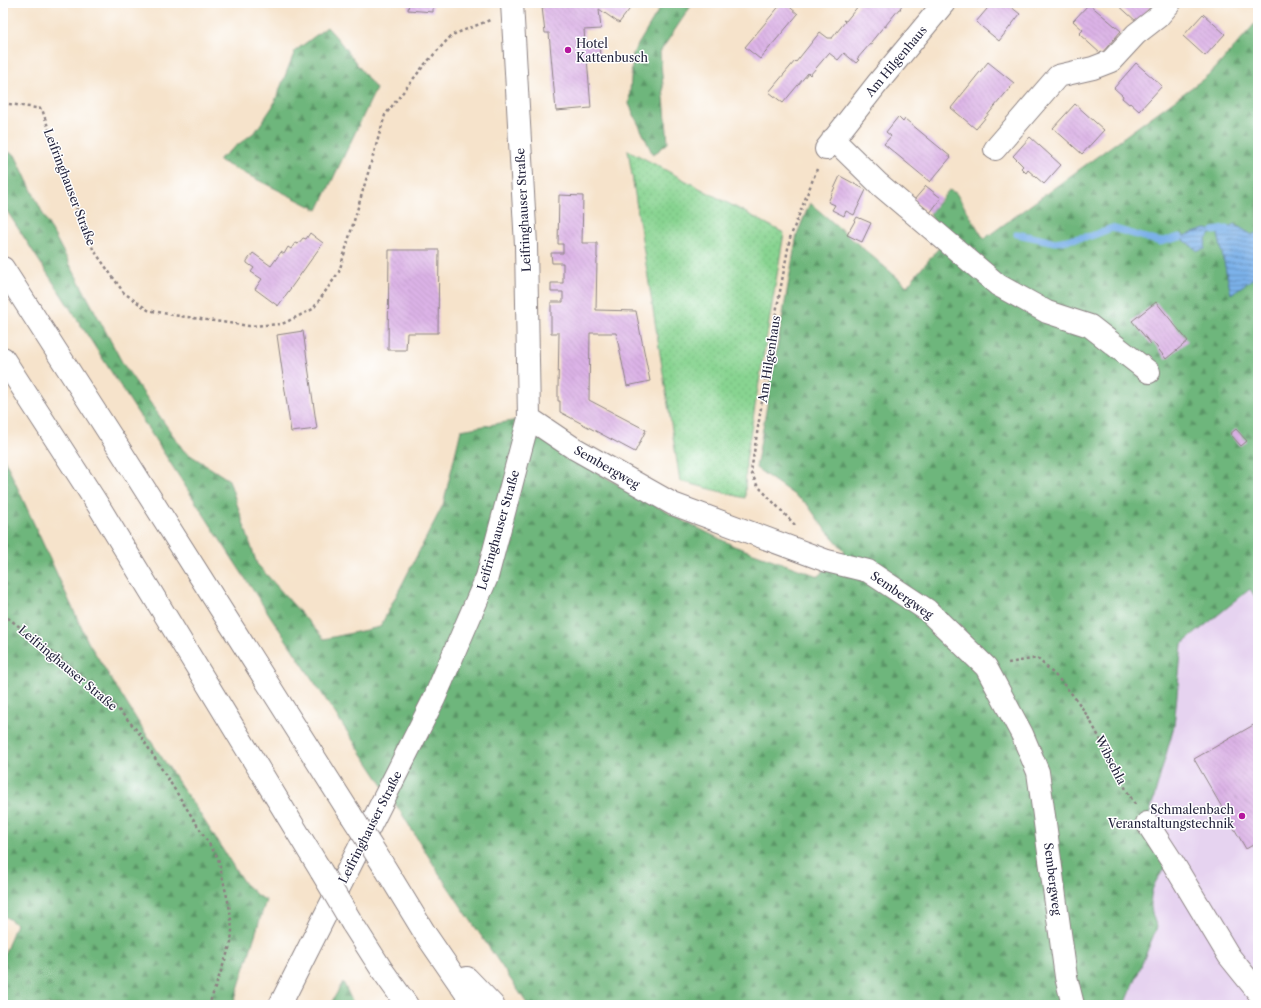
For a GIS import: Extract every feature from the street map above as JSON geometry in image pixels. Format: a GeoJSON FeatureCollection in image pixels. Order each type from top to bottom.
{"type":"FeatureCollection","features":[{"type":"Feature","properties":{"kind":"main road","name":"Am Hilgenhaus"},"geometry":{"type":"LineString","coordinates":[[829,144],[944,3]]}},
{"type":"Feature","properties":{"kind":"main road"},"geometry":{"type":"LineString","coordinates":[[995,149],[1058,76],[1093,68],[1111,61],[1136,34],[1158,17],[1170,3]]}},
{"type":"Feature","properties":{"kind":"main road","name":"Leifringhauser Straße"},"geometry":{"type":"LineString","coordinates":[[280,1005],[434,699],[487,577],[529,418],[526,245],[512,7]]}},
{"type":"Feature","properties":{"kind":"main road"},"geometry":{"type":"LineString","coordinates":[[829,144],[879,184],[998,286],[1047,312],[1090,326],[1149,372]]}},
{"type":"Feature","properties":{"kind":"main road"},"geometry":{"type":"LineString","coordinates":[[3,268],[120,450],[426,935],[474,1005]]}},
{"type":"Feature","properties":{"kind":"main road"},"geometry":{"type":"LineString","coordinates":[[3,358],[98,504],[352,923],[382,970],[407,1005]]}},
{"type":"Feature","properties":{"kind":"main road","name":"Sembergweg"},"geometry":{"type":"LineString","coordinates":[[529,418],[572,447],[673,504],[826,561],[868,571],[926,610],[986,667],[1022,734],[1038,772],[1066,977],[1073,1005]]}},
{"type":"Feature","properties":{"kind":"main road"},"geometry":{"type":"LineString","coordinates":[[1147,823],[1229,956],[1257,990]]}},
{"type":"Feature","properties":{"kind":"main road"},"geometry":{"type":"LineString","coordinates":[[426,935],[493,1005]]}},
{"type":"Feature","properties":{"kind":"main road"},"geometry":{"type":"LineString","coordinates":[[382,970],[401,1005]]}},
{"type":"Feature","properties":{"kind":"path","name":"Leifringhauser Straße"},"geometry":{"type":"LineString","coordinates":[[3,103],[42,109],[69,190],[94,249],[124,293],[148,310],[172,315],[249,326],[282,324],[313,310],[339,272],[386,115],[425,64],[452,35],[512,7]]}},
{"type":"Feature","properties":{"kind":"path","name":"Am Hilgenhaus"},"geometry":{"type":"LineString","coordinates":[[797,526],[757,485],[751,472],[790,238],[829,144]]}},
{"type":"Feature","properties":{"kind":"path","name":"Leifringhauser Straße"},"geometry":{"type":"LineString","coordinates":[[3,614],[76,672],[124,715],[139,733],[218,858],[230,910],[232,930],[231,943],[209,1005]]}},
{"type":"Feature","properties":{"kind":"path","name":"Wibschla"},"geometry":{"type":"LineString","coordinates":[[986,667],[1037,658],[1064,684],[1092,722],[1123,785],[1147,823]]}},
{"type":"Feature","properties":{"kind":"shaded area"},"geometry":{"type":"Polygon","coordinates":[[[1251,588],[1258,601],[1258,1005],[1125,1005],[1157,927],[1152,915],[1150,902],[1155,881],[1166,868],[1147,823],[1174,726],[1182,644],[1251,588]]]}},
{"type":"Feature","properties":{"kind":"green space"},"geometry":{"type":"Polygon","coordinates":[[[663,3],[693,3],[660,52],[668,143],[653,155],[629,104],[633,53],[663,3]]]}},
{"type":"Feature","properties":{"kind":"green space"},"geometry":{"type":"Polygon","coordinates":[[[1258,20],[1258,601],[1250,589],[1182,644],[1174,726],[1147,823],[1166,868],[1156,882],[1151,896],[1152,911],[1157,927],[1125,1005],[528,1005],[442,878],[402,814],[243,575],[3,205],[3,150],[15,155],[43,214],[123,364],[184,451],[229,480],[257,564],[324,639],[380,627],[443,505],[461,430],[529,418],[566,455],[676,517],[734,546],[818,576],[845,551],[824,528],[807,504],[756,468],[797,234],[810,203],[907,286],[942,244],[930,213],[949,190],[956,193],[984,239],[1202,80],[1215,69],[1258,20]]]}},
{"type":"Feature","properties":{"kind":"green space"},"geometry":{"type":"Polygon","coordinates":[[[327,27],[376,89],[318,210],[218,160],[256,131],[273,106],[295,51],[327,27]]]}},
{"type":"Feature","properties":{"kind":"green space"},"geometry":{"type":"Polygon","coordinates":[[[628,150],[784,233],[746,460],[745,498],[680,481],[628,150]]]}},
{"type":"Feature","properties":{"kind":"green space"},"geometry":{"type":"Polygon","coordinates":[[[3,456],[88,642],[142,728],[244,883],[258,896],[266,900],[233,1005],[3,1005],[3,958],[16,924],[3,915],[3,456]]]}},
{"type":"Feature","properties":{"kind":"green space"},"geometry":{"type":"Polygon","coordinates":[[[343,982],[354,1005],[330,1005],[343,982]]]}},
{"type":"Feature","properties":{"kind":"water"},"geometry":{"type":"Polygon","coordinates":[[[1234,224],[1252,235],[1258,232],[1258,275],[1231,294],[1218,234],[1234,224]]]}},
{"type":"Feature","properties":{"kind":"water"},"geometry":{"type":"Polygon","coordinates":[[[1206,229],[1214,231],[1206,239],[1205,249],[1198,251],[1180,237],[1206,229]]]}},
{"type":"Feature","properties":{"kind":"building"},"geometry":{"type":"Polygon","coordinates":[[[409,3],[433,3],[433,12],[408,10],[409,3]]]}},
{"type":"Feature","properties":{"kind":"building","name":"Hotel Kattenbusch"},"geometry":{"type":"Polygon","coordinates":[[[545,3],[629,3],[632,6],[619,23],[599,9],[601,29],[584,30],[585,42],[599,41],[600,57],[587,58],[591,108],[556,111],[549,33],[545,33],[542,7],[545,7],[545,3]]]}},
{"type":"Feature","properties":{"kind":"building"},"geometry":{"type":"Polygon","coordinates":[[[782,3],[785,3],[798,14],[760,59],[745,47],[782,3]]]}},
{"type":"Feature","properties":{"kind":"building"},"geometry":{"type":"Polygon","coordinates":[[[856,3],[904,3],[886,27],[884,26],[871,42],[873,43],[872,45],[870,44],[857,59],[859,60],[856,63],[844,53],[838,60],[829,53],[810,75],[808,73],[783,103],[769,92],[820,32],[828,38],[832,38],[845,22],[843,20],[846,21],[859,5],[856,3]]]}},
{"type":"Feature","properties":{"kind":"building"},"geometry":{"type":"Polygon","coordinates":[[[992,3],[1006,3],[1020,14],[999,41],[976,22],[992,3]]]}},
{"type":"Feature","properties":{"kind":"building"},"geometry":{"type":"Polygon","coordinates":[[[1116,3],[1154,3],[1137,22],[1116,3]]]}},
{"type":"Feature","properties":{"kind":"building"},"geometry":{"type":"Polygon","coordinates":[[[1089,4],[1121,31],[1101,54],[1079,34],[1083,30],[1073,21],[1089,4]]]}},
{"type":"Feature","properties":{"kind":"building"},"geometry":{"type":"Polygon","coordinates":[[[1203,14],[1225,34],[1205,56],[1183,36],[1203,14]]]}},
{"type":"Feature","properties":{"kind":"building"},"geometry":{"type":"Polygon","coordinates":[[[988,62],[1014,83],[976,129],[951,108],[988,62]]]}},
{"type":"Feature","properties":{"kind":"building"},"geometry":{"type":"Polygon","coordinates":[[[1136,63],[1162,86],[1139,111],[1122,98],[1123,96],[1114,88],[1136,63]]]}},
{"type":"Feature","properties":{"kind":"building"},"geometry":{"type":"Polygon","coordinates":[[[1075,104],[1104,130],[1082,154],[1053,128],[1075,104]]]}},
{"type":"Feature","properties":{"kind":"building"},"geometry":{"type":"Polygon","coordinates":[[[898,117],[903,122],[905,119],[951,157],[930,182],[884,144],[891,136],[886,132],[898,117]]]}},
{"type":"Feature","properties":{"kind":"building"},"geometry":{"type":"Polygon","coordinates":[[[1030,137],[1061,165],[1044,184],[1028,170],[1026,173],[1021,168],[1023,166],[1013,156],[1030,137]]]}},
{"type":"Feature","properties":{"kind":"building"},"geometry":{"type":"Polygon","coordinates":[[[840,176],[866,190],[854,215],[846,211],[844,216],[832,210],[835,205],[828,202],[840,176]]]}},
{"type":"Feature","properties":{"kind":"building"},"geometry":{"type":"Polygon","coordinates":[[[926,186],[941,198],[930,213],[914,200],[926,186]]]}},
{"type":"Feature","properties":{"kind":"building"},"geometry":{"type":"Polygon","coordinates":[[[559,195],[583,196],[582,243],[597,243],[598,258],[596,310],[636,311],[650,381],[627,386],[616,333],[590,333],[589,400],[646,430],[635,452],[560,412],[560,401],[558,401],[559,333],[551,333],[551,302],[563,302],[563,292],[551,292],[551,283],[563,283],[563,263],[552,263],[551,253],[563,253],[563,244],[558,244],[559,195]]]}},
{"type":"Feature","properties":{"kind":"building"},"geometry":{"type":"Polygon","coordinates":[[[857,217],[871,223],[862,242],[847,235],[857,217]]]}},
{"type":"Feature","properties":{"kind":"building"},"geometry":{"type":"Polygon","coordinates":[[[310,233],[323,243],[278,306],[255,289],[262,279],[251,272],[254,268],[247,263],[247,261],[253,253],[271,266],[281,252],[284,254],[288,247],[291,249],[295,243],[298,244],[303,238],[306,239],[310,233]]]}},
{"type":"Feature","properties":{"kind":"building"},"geometry":{"type":"Polygon","coordinates":[[[389,250],[439,250],[438,333],[407,333],[406,350],[388,350],[389,250]]]}},
{"type":"Feature","properties":{"kind":"building"},"geometry":{"type":"Polygon","coordinates":[[[1156,302],[1188,341],[1166,359],[1153,342],[1151,344],[1132,321],[1156,302]]]}},
{"type":"Feature","properties":{"kind":"building"},"geometry":{"type":"Polygon","coordinates":[[[303,331],[317,429],[291,432],[277,335],[303,331]]]}},
{"type":"Feature","properties":{"kind":"building"},"geometry":{"type":"Polygon","coordinates":[[[1236,429],[1247,441],[1241,446],[1230,434],[1236,429]]]}},
{"type":"Feature","properties":{"kind":"building"},"geometry":{"type":"Polygon","coordinates":[[[1257,723],[1258,842],[1246,849],[1194,759],[1257,723]]]}},
{"type":"Feature","properties":{"kind":"waterway"},"geometry":{"type":"LineString","coordinates":[[1017,234],[1055,242],[1091,236],[1112,228],[1160,242],[1180,237]]}},
{"type":"Feature","properties":{"kind":"waterway"},"geometry":{"type":"LineString","coordinates":[[1214,231],[1226,229]]}},
{"type":"Feature","properties":{"kind":"place","name":"Hotel Kattenbusch"},"geometry":{"type":"Point","coordinates":[568,50]}},
{"type":"Feature","properties":{"kind":"place","name":"Schmalenbach Veranstaltungstechnik"},"geometry":{"type":"Point","coordinates":[1242,816]}}]}
